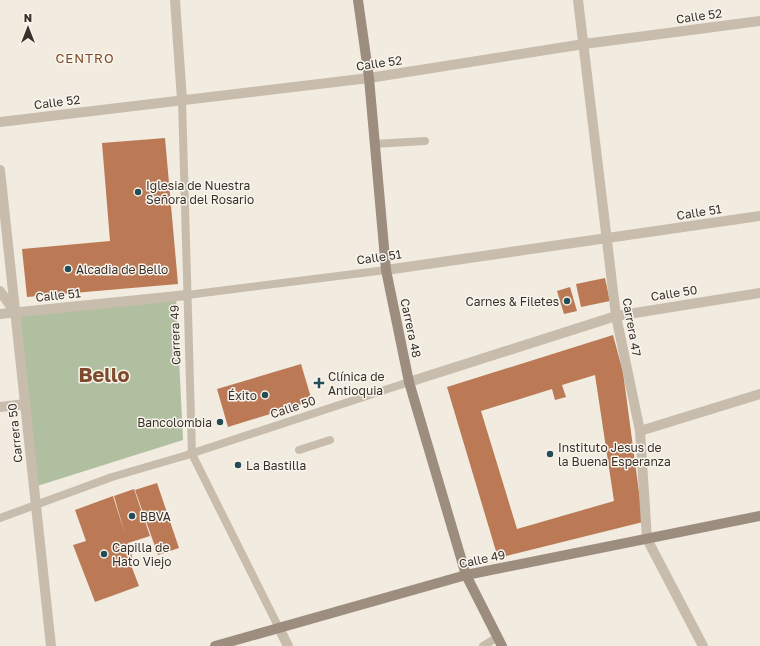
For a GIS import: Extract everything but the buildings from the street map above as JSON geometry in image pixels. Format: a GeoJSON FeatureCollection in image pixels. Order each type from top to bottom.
{"type":"FeatureCollection","features":[{"type":"Feature","properties":{"kind":"main road","name":"Carrera 48"},"geometry":{"type":"LineString","coordinates":[[358,0],[369,78],[386,270],[409,382],[466,575],[500,642]]}},
{"type":"Feature","properties":{"kind":"main road","name":"Calle 49"},"geometry":{"type":"LineString","coordinates":[[215,646],[466,575],[760,516]]}},
{"type":"Feature","properties":{"kind":"street","name":"Carrera 49"},"geometry":{"type":"LineString","coordinates":[[175,0],[182,100]]}},
{"type":"Feature","properties":{"kind":"street","name":"Carrera 47"},"geometry":{"type":"LineString","coordinates":[[578,0],[616,316],[640,431],[647,539],[703,646]]}},
{"type":"Feature","properties":{"kind":"street","name":"Calle 52"},"geometry":{"type":"LineString","coordinates":[[0,122],[369,78],[584,44],[760,21]]}},
{"type":"Feature","properties":{"kind":"street","name":"Carrera 50"},"geometry":{"type":"LineString","coordinates":[[0,170],[51,646]]}},
{"type":"Feature","properties":{"kind":"street","name":"Calle 51"},"geometry":{"type":"LineString","coordinates":[[386,270],[760,216]]}},
{"type":"Feature","properties":{"kind":"street"},"geometry":{"type":"LineString","coordinates":[[0,291],[15,313]]}},
{"type":"Feature","properties":{"kind":"street","name":"Calle 50"},"geometry":{"type":"LineString","coordinates":[[409,382],[616,316],[760,293]]}},
{"type":"Feature","properties":{"kind":"street","name":"Calle 51"},"geometry":{"type":"LineString","coordinates":[[0,314],[187,295]]}},
{"type":"Feature","properties":{"kind":"street"},"geometry":{"type":"LineString","coordinates":[[640,431],[760,394]]}},
{"type":"Feature","properties":{"kind":"street"},"geometry":{"type":"LineString","coordinates":[[0,407],[25,404]]}},
{"type":"Feature","properties":{"kind":"street","name":"Carrera 49"},"geometry":{"type":"LineString","coordinates":[[279,628],[288,646]]}},
{"type":"Feature","properties":{"kind":"lane","name":"Carrera 49"},"geometry":{"type":"LineString","coordinates":[[182,100],[192,454],[279,628]]}},
{"type":"Feature","properties":{"kind":"lane"},"geometry":{"type":"LineString","coordinates":[[374,144],[426,141]]}},
{"type":"Feature","properties":{"kind":"lane","name":"Calle 51"},"geometry":{"type":"LineString","coordinates":[[187,295],[386,270]]}},
{"type":"Feature","properties":{"kind":"lane","name":"Calle 50"},"geometry":{"type":"LineString","coordinates":[[0,518],[112,477],[192,454],[409,382]]}},
{"type":"Feature","properties":{"kind":"lane"},"geometry":{"type":"LineString","coordinates":[[299,450],[330,440]]}},
{"type":"Feature","properties":{"kind":"lane"},"geometry":{"type":"LineString","coordinates":[[482,646],[500,642]]}},
{"type":"Feature","properties":{"kind":"green space"},"geometry":{"type":"Polygon","coordinates":[[[176,296],[183,440],[34,487],[15,313],[176,296]]]}},
{"type":"Feature","properties":{"kind":"place","name":"Iglesia de Nuestra Señora del Rosario"},"geometry":{"type":"Point","coordinates":[138,192]}},
{"type":"Feature","properties":{"kind":"place","name":"Alcadia de Bello"},"geometry":{"type":"Point","coordinates":[68,269]}},
{"type":"Feature","properties":{"kind":"place","name":"Carnes & Filetes"},"geometry":{"type":"Point","coordinates":[567,301]}},
{"type":"Feature","properties":{"kind":"place","name":"Clínica de Antioquia"},"geometry":{"type":"Point","coordinates":[319,383]}},
{"type":"Feature","properties":{"kind":"place","name":"Éxito"},"geometry":{"type":"Point","coordinates":[265,395]}},
{"type":"Feature","properties":{"kind":"place","name":"Bancolombia"},"geometry":{"type":"Point","coordinates":[220,422]}},
{"type":"Feature","properties":{"kind":"place","name":"Instituto Jesus de la Buena Esperanza"},"geometry":{"type":"Point","coordinates":[550,454]}},
{"type":"Feature","properties":{"kind":"place","name":"La Bastilla"},"geometry":{"type":"Point","coordinates":[238,465]}},
{"type":"Feature","properties":{"kind":"place","name":"BBVA"},"geometry":{"type":"Point","coordinates":[132,516]}},
{"type":"Feature","properties":{"kind":"place","name":"Capilla de Hato Viejo"},"geometry":{"type":"Point","coordinates":[104,554]}},
{"type":"Feature","properties":{"kind":"district","name":"CENTRO"},"geometry":{"type":"Point","coordinates":[85,58]}},
{"type":"Feature","properties":{"kind":"district","name":"Bello"},"geometry":{"type":"Point","coordinates":[104,374]}}]}
